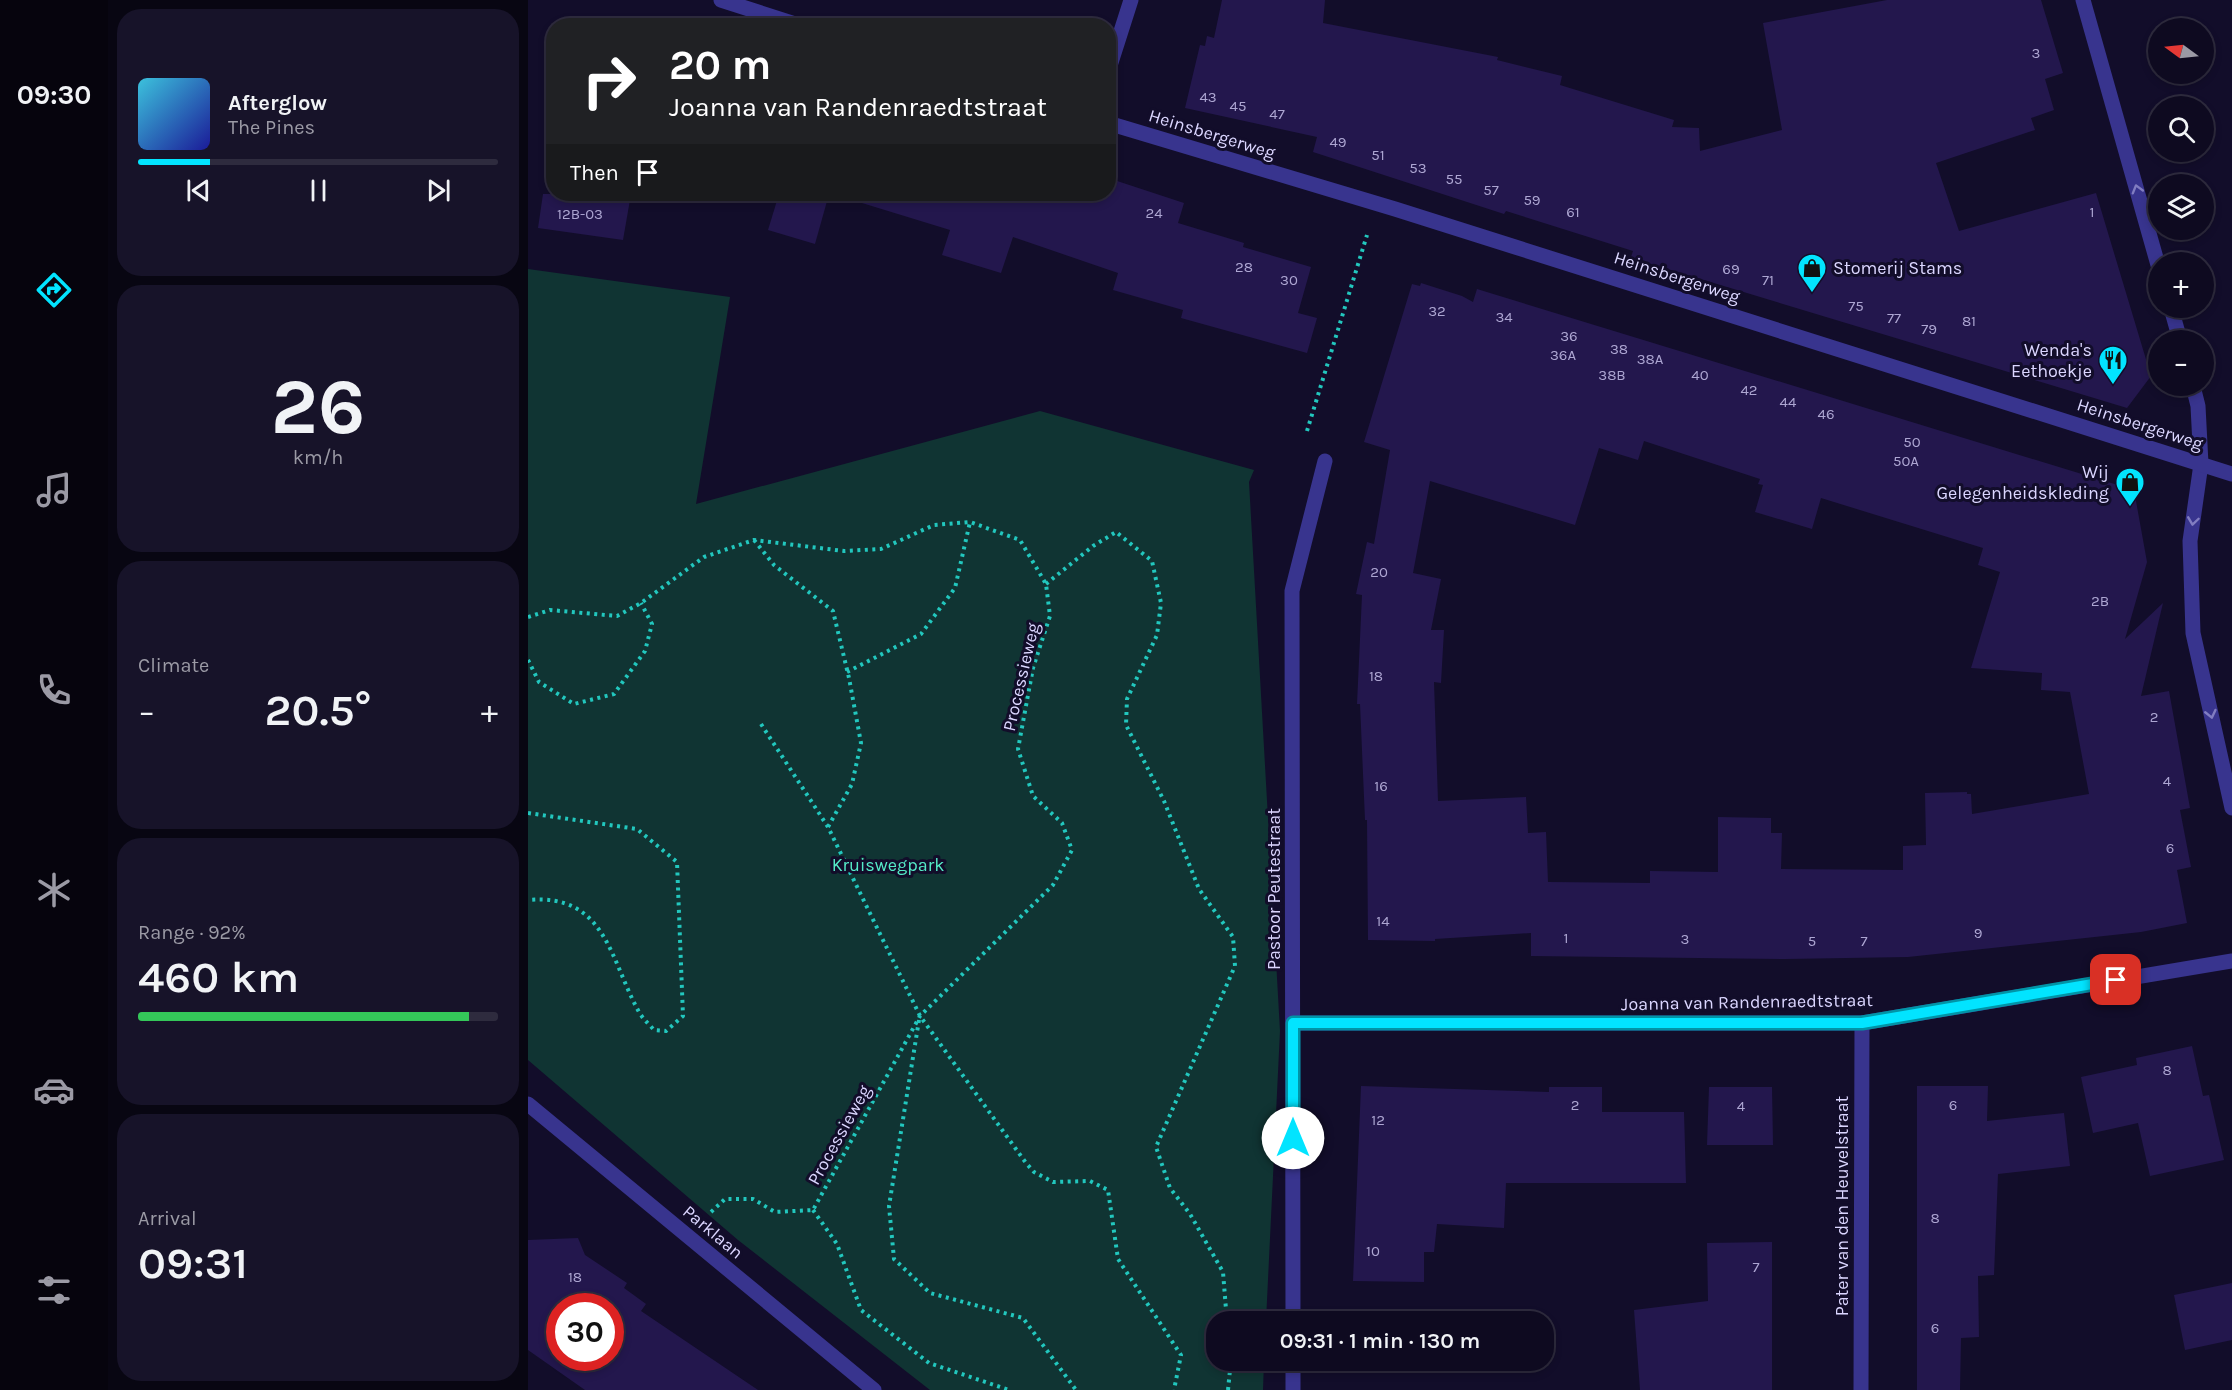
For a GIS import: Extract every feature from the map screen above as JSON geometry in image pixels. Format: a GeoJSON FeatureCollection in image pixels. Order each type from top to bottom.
{"type":"FeatureCollection","features":[{"type":"Feature","properties":{"kind":"street"},"geometry":{"type":"LineString","coordinates":[[721,0],[776,18]]}},
{"type":"Feature","properties":{"kind":"street"},"geometry":{"type":"LineString","coordinates":[[1116,47],[1131,0]]}},
{"type":"Feature","properties":{"kind":"street"},"geometry":{"type":"LineString","coordinates":[[2083,0],[2154,252]]}},
{"type":"Feature","properties":{"kind":"street","name":"Heinsbergerweg"},"geometry":{"type":"LineString","coordinates":[[1116,125],[1377,203],[2232,474]]}},
{"type":"Feature","properties":{"kind":"street"},"geometry":{"type":"LineString","coordinates":[[2196,396],[2201,464],[2190,541],[2193,633],[2232,808]]}},
{"type":"Feature","properties":{"kind":"street","name":"Pastoor Peutestraat"},"geometry":{"type":"LineString","coordinates":[[1293,1311],[1292,591],[1325,461]]}},
{"type":"Feature","properties":{"kind":"street","name":"Joanna van Randenraedtstraat"},"geometry":{"type":"LineString","coordinates":[[1293,1023],[1862,1023],[2232,961]]}},
{"type":"Feature","properties":{"kind":"street","name":"Pater van den Heuvelstraat"},"geometry":{"type":"LineString","coordinates":[[1861,1390],[1862,1023]]}},
{"type":"Feature","properties":{"kind":"street","name":"Parklaan"},"geometry":{"type":"LineString","coordinates":[[528,1104],[874,1390]]}},
{"type":"Feature","properties":{"kind":"street"},"geometry":{"type":"LineString","coordinates":[[1293,1371],[1293,1390]]}},
{"type":"Feature","properties":{"kind":"path"},"geometry":{"type":"LineString","coordinates":[[1325,461],[1300,453],[1377,203]]}},
{"type":"Feature","properties":{"kind":"path"},"geometry":{"type":"LineString","coordinates":[[847,672],[921,634],[955,588],[970,522]]}},
{"type":"Feature","properties":{"kind":"path","name":"Processieweg"},"geometry":{"type":"LineString","coordinates":[[528,617],[550,610],[617,616],[641,603],[704,557],[754,540],[844,551],[881,549],[934,525],[970,522],[1020,540],[1046,584],[1050,616],[1033,668],[1018,749],[1033,796],[1062,823],[1072,850],[1053,885],[920,1016],[813,1210],[775,1212],[753,1199],[725,1198],[687,1236]]}},
{"type":"Feature","properties":{"kind":"path"},"geometry":{"type":"LineString","coordinates":[[1046,584],[1093,546],[1116,532],[1152,561],[1161,603],[1156,635],[1127,699],[1126,725],[1164,801],[1199,889],[1233,937],[1235,966],[1156,1147],[1170,1188],[1190,1214],[1222,1272],[1226,1311]]}},
{"type":"Feature","properties":{"kind":"path"},"geometry":{"type":"LineString","coordinates":[[754,540],[774,565],[833,611],[861,743],[852,784],[828,827]]}},
{"type":"Feature","properties":{"kind":"path"},"geometry":{"type":"LineString","coordinates":[[528,660],[539,682],[574,704],[614,694],[645,651],[652,624],[641,603]]}},
{"type":"Feature","properties":{"kind":"path"},"geometry":{"type":"LineString","coordinates":[[761,724],[828,827],[920,1016],[1034,1172],[1053,1182],[1090,1180],[1108,1190],[1118,1259],[1181,1355],[1174,1390]]}},
{"type":"Feature","properties":{"kind":"path"},"geometry":{"type":"LineString","coordinates":[[528,813],[637,829],[677,862],[683,1016],[666,1031],[654,1030],[640,1014],[601,930],[577,909],[544,899],[528,900]]}},
{"type":"Feature","properties":{"kind":"path"},"geometry":{"type":"LineString","coordinates":[[920,1016],[889,1206],[894,1258],[930,1293],[1023,1318],[1076,1390]]}},
{"type":"Feature","properties":{"kind":"path"},"geometry":{"type":"LineString","coordinates":[[813,1210],[837,1244],[861,1310],[929,1364],[1009,1390]]}},
{"type":"Feature","properties":{"kind":"path"},"geometry":{"type":"LineString","coordinates":[[1228,1390],[1230,1371]]}},
{"type":"Feature","properties":{"kind":"green space","name":"Kruiswegpark"},"geometry":{"type":"Polygon","coordinates":[[[528,269],[730,297],[696,504],[1040,411],[1254,470],[1249,482],[1280,1031],[1266,1311],[1206,1311],[1206,1371],[1264,1371],[1263,1390],[930,1390],[738,1240],[528,1060],[528,269]]]}},
{"type":"Feature","properties":{"kind":"building"},"geometry":{"type":"Polygon","coordinates":[[[1222,0],[1325,0],[1323,23],[1498,57],[1497,60],[1562,76],[1560,85],[1674,120],[1672,127],[1699,128],[1700,151],[1782,130],[1763,23],[1887,0],[2041,0],[2063,73],[2045,79],[2054,110],[2031,118],[2035,130],[1936,163],[1959,231],[2096,193],[2148,366],[2148,380],[2127,408],[1651,264],[1631,257],[1633,251],[1506,211],[1504,214],[1313,152],[1317,137],[1185,108],[1200,45],[1205,46],[1207,36],[1214,38],[1222,0]]]}},
{"type":"Feature","properties":{"kind":"building"},"geometry":{"type":"Polygon","coordinates":[[[1116,181],[1184,203],[1178,223],[1244,243],[1243,247],[1311,267],[1298,313],[1317,318],[1307,353],[1181,318],[1183,310],[1113,290],[1118,273],[1013,237],[1001,273],[942,255],[950,230],[862,203],[862,201],[1116,201],[1116,181]]]}},
{"type":"Feature","properties":{"kind":"building"},"geometry":{"type":"Polygon","coordinates":[[[543,194],[546,194],[546,201],[630,201],[623,240],[538,228],[543,194]]]}},
{"type":"Feature","properties":{"kind":"building"},"geometry":{"type":"Polygon","coordinates":[[[777,201],[827,201],[815,244],[768,230],[777,201]]]}},
{"type":"Feature","properties":{"kind":"building"},"geometry":{"type":"Polygon","coordinates":[[[1421,283],[1462,296],[1473,302],[1477,289],[2134,490],[2147,562],[2125,639],[2163,603],[2141,696],[2169,691],[2190,808],[2180,810],[2191,867],[2177,870],[2187,923],[2141,932],[1908,957],[1786,959],[1531,956],[1531,933],[1435,939],[1435,941],[1368,940],[1367,820],[1365,820],[1360,704],[1357,704],[1362,595],[1356,594],[1367,542],[1374,544],[1390,450],[1364,442],[1412,284],[1420,286],[1421,283]],[[1644,441],[1638,460],[1599,448],[1575,525],[1430,481],[1413,573],[1441,579],[1431,630],[1444,630],[1441,683],[1434,682],[1438,801],[1526,797],[1528,833],[1546,832],[1548,882],[1650,883],[1650,871],[1718,872],[1718,817],[1771,818],[1771,833],[1782,833],[1781,869],[1903,870],[1903,846],[1926,845],[1925,793],[1967,792],[1971,794],[1972,814],[2089,794],[2070,692],[2041,690],[2042,673],[1971,668],[2000,572],[1978,565],[1983,548],[1821,498],[1812,529],[1755,512],[1763,485],[1758,484],[1760,479],[1644,441]]]}},
{"type":"Feature","properties":{"kind":"building"},"geometry":{"type":"Polygon","coordinates":[[[2192,1046],[2203,1096],[2209,1095],[2224,1160],[2150,1176],[2138,1123],[2093,1133],[2081,1077],[2137,1065],[2136,1058],[2192,1046]]]}},
{"type":"Feature","properties":{"kind":"building"},"geometry":{"type":"Polygon","coordinates":[[[1361,1086],[1549,1092],[1549,1087],[1602,1087],[1602,1112],[1684,1112],[1686,1183],[1506,1183],[1504,1228],[1437,1224],[1434,1252],[1424,1252],[1424,1282],[1353,1281],[1361,1086]]]}},
{"type":"Feature","properties":{"kind":"building"},"geometry":{"type":"Polygon","coordinates":[[[1917,1086],[1988,1086],[1987,1121],[2064,1113],[2070,1166],[1998,1174],[1994,1275],[1978,1276],[1979,1337],[1961,1338],[1960,1390],[1917,1390],[1917,1086]]]}},
{"type":"Feature","properties":{"kind":"building"},"geometry":{"type":"Polygon","coordinates":[[[1709,1087],[1772,1087],[1773,1145],[1707,1145],[1709,1087]]]}},
{"type":"Feature","properties":{"kind":"building"},"geometry":{"type":"Polygon","coordinates":[[[578,1238],[585,1255],[627,1283],[624,1288],[646,1304],[641,1311],[758,1390],[585,1390],[558,1371],[624,1371],[624,1293],[546,1293],[546,1363],[528,1350],[528,1240],[578,1238]]]}},
{"type":"Feature","properties":{"kind":"building"},"geometry":{"type":"Polygon","coordinates":[[[1772,1242],[1772,1390],[1640,1390],[1634,1310],[1708,1301],[1707,1243],[1772,1242]]]}},
{"type":"Feature","properties":{"kind":"building"},"geometry":{"type":"Polygon","coordinates":[[[2232,1283],[2232,1340],[2185,1350],[2174,1295],[2232,1283]]]}},
{"type":"Feature","properties":{"kind":"place","name":"Stomerij Stams"},"geometry":{"type":"Point","coordinates":[1812,294]}},
{"type":"Feature","properties":{"kind":"place","name":"Wenda's Eethoekje"},"geometry":{"type":"Point","coordinates":[2113,386]}},
{"type":"Feature","properties":{"kind":"place","name":"Wij Gelegenheidskleding"},"geometry":{"type":"Point","coordinates":[2130,508]}},
{"type":"Feature","properties":{"kind":"route"},"geometry":{"type":"LineString","coordinates":[[1293,1138],[1293,1023],[1862,1023],[2116,980]]}}]}
